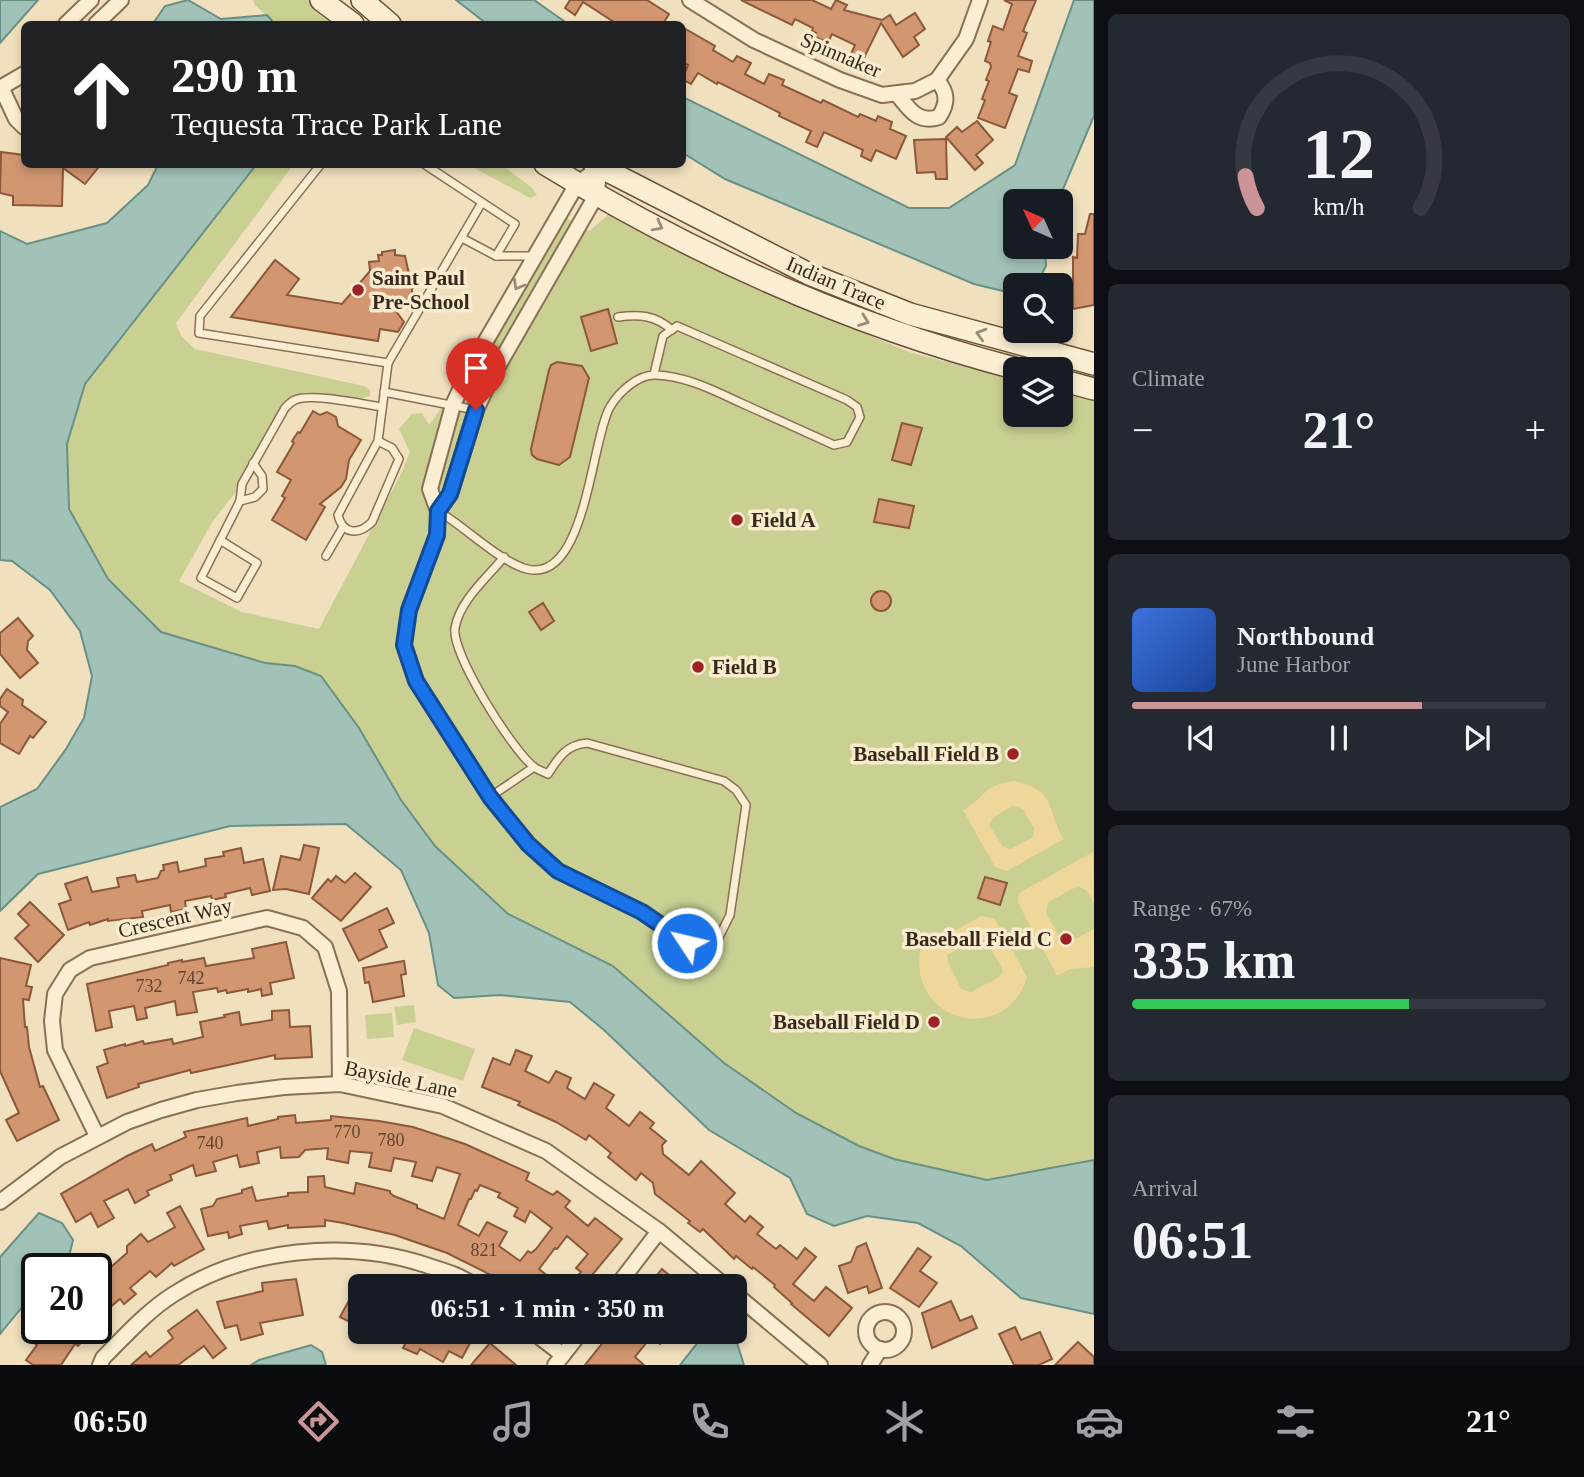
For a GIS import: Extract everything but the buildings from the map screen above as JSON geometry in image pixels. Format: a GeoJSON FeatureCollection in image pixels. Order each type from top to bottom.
{"type":"FeatureCollection","features":[{"type":"Feature","properties":{"kind":"main road"},"geometry":{"type":"LineString","coordinates":[[321,0],[349,21]]}},
{"type":"Feature","properties":{"kind":"main road"},"geometry":{"type":"LineString","coordinates":[[362,0],[386,21]]}},
{"type":"Feature","properties":{"kind":"main road","name":"Indian Trace"},"geometry":{"type":"LineString","coordinates":[[551,168],[697,247],[798,295],[895,333],[1003,365]]}},
{"type":"Feature","properties":{"kind":"main road","name":"Indian Trace"},"geometry":{"type":"LineString","coordinates":[[600,168],[809,274],[910,314],[1094,365]]}},
{"type":"Feature","properties":{"kind":"main road"},"geometry":{"type":"LineString","coordinates":[[1073,383],[1094,389]]}},
{"type":"Feature","properties":{"kind":"street"},"geometry":{"type":"LineString","coordinates":[[69,21],[90,1],[100,20],[121,0]]}},
{"type":"Feature","properties":{"kind":"street","name":"Spinnaker"},"geometry":{"type":"LineString","coordinates":[[690,0],[754,40],[839,80],[882,95],[915,91],[937,80]]}},
{"type":"Feature","properties":{"kind":"street"},"geometry":{"type":"LineString","coordinates":[[897,94],[921,119],[939,117],[946,106],[946,95],[937,80],[966,39],[980,0]]}},
{"type":"Feature","properties":{"kind":"street"},"geometry":{"type":"LineString","coordinates":[[21,76],[1,88],[21,124]]}},
{"type":"Feature","properties":{"kind":"street"},"geometry":{"type":"LineString","coordinates":[[438,511],[430,489],[453,405],[469,370],[577,184],[594,168]]}},
{"type":"Feature","properties":{"kind":"street"},"geometry":{"type":"LineString","coordinates":[[438,511],[450,494],[476,410],[496,369],[597,194],[596,168]]}},
{"type":"Feature","properties":{"kind":"street","name":"Crescent Way"},"geometry":{"type":"LineString","coordinates":[[97,1136],[55,1050],[52,1021],[55,994],[70,970],[90,958],[267,918],[303,928],[325,947],[339,991],[340,1084]]}},
{"type":"Feature","properties":{"kind":"street","name":"Bayside Lane"},"geometry":{"type":"LineString","coordinates":[[0,1202],[60,1157],[97,1136],[161,1110],[197,1100],[285,1087],[340,1084],[443,1106],[546,1151],[659,1231],[711,1274]]}},
{"type":"Feature","properties":{"kind":"street"},"geometry":{"type":"LineString","coordinates":[[626,1274],[659,1231]]}},
{"type":"Feature","properties":{"kind":"street"},"geometry":{"type":"LineString","coordinates":[[100,1365],[103,1358],[139,1322],[174,1294],[218,1272],[281,1254],[324,1249],[370,1252],[409,1259],[452,1274]]}},
{"type":"Feature","properties":{"kind":"street"},"geometry":{"type":"LineString","coordinates":[[747,1304],[820,1365]]}},
{"type":"Feature","properties":{"kind":"street"},"geometry":{"type":"LineString","coordinates":[[544,1344],[559,1360],[572,1344]]}},
{"type":"Feature","properties":{"kind":"street"},"geometry":{"type":"LineString","coordinates":[[870,1365],[880,1349]]}},
{"type":"Feature","properties":{"kind":"lane"},"geometry":{"type":"LineString","coordinates":[[318,168],[200,316],[200,334],[388,363]]}},
{"type":"Feature","properties":{"kind":"lane"},"geometry":{"type":"LineString","coordinates":[[430,168],[515,225],[496,256]]}},
{"type":"Feature","properties":{"kind":"lane"},"geometry":{"type":"LineString","coordinates":[[378,441],[392,448],[399,459],[372,522],[366,528],[355,532],[347,530],[338,515],[378,441],[388,363],[481,204]]}},
{"type":"Feature","properties":{"kind":"lane"},"geometry":{"type":"LineString","coordinates":[[462,238],[496,256],[534,257]]}},
{"type":"Feature","properties":{"kind":"lane"},"geometry":{"type":"LineString","coordinates":[[618,317],[635,314],[650,316],[672,330]]}},
{"type":"Feature","properties":{"kind":"lane"},"geometry":{"type":"LineString","coordinates":[[504,557],[461,609],[454,630],[460,653],[500,727],[534,767],[548,774],[570,746],[587,743],[724,781],[736,790],[747,805],[730,915],[719,937],[705,943],[687,943],[642,912],[558,871],[528,844],[490,797],[416,681],[404,645],[409,610],[437,535],[438,511],[504,557],[527,569],[542,569],[556,563],[568,548],[584,503],[608,409],[632,382],[654,374],[694,382],[834,445],[847,442],[860,417],[857,407],[847,400],[677,326],[663,336],[654,374]]}},
{"type":"Feature","properties":{"kind":"lane"},"geometry":{"type":"LineString","coordinates":[[384,392],[476,410]]}},
{"type":"Feature","properties":{"kind":"lane"},"geometry":{"type":"LineString","coordinates":[[220,540],[257,563],[237,598],[201,578],[220,540],[240,501],[242,484],[285,408],[293,401],[314,398],[382,407]]}},
{"type":"Feature","properties":{"kind":"lane"},"geometry":{"type":"LineString","coordinates":[[240,501],[255,497],[263,489],[262,476],[253,463]]}},
{"type":"Feature","properties":{"kind":"lane"},"geometry":{"type":"LineString","coordinates":[[326,556],[343,527]]}},
{"type":"Feature","properties":{"kind":"lane"},"geometry":{"type":"LineString","coordinates":[[490,797],[534,767]]}},
{"type":"Feature","properties":{"kind":"green space"},"geometry":{"type":"Polygon","coordinates":[[[253,0],[308,0],[333,21],[272,21],[253,0]]]}},
{"type":"Feature","properties":{"kind":"green space"},"geometry":{"type":"Polygon","coordinates":[[[253,168],[291,168],[176,323],[181,336],[195,349],[364,386],[370,390],[370,396],[341,401],[293,401],[242,484],[213,521],[179,581],[242,612],[319,629],[410,452],[399,429],[412,414],[422,413],[429,425],[469,370],[559,214],[589,231],[609,214],[759,290],[909,352],[1003,377],[1003,427],[1073,427],[1073,394],[1094,400],[1094,1160],[987,1180],[894,1159],[859,1146],[796,1113],[724,1063],[613,966],[508,914],[435,846],[401,800],[359,728],[321,676],[295,666],[265,663],[161,632],[108,579],[69,510],[67,444],[85,384],[253,168]]]}},
{"type":"Feature","properties":{"kind":"green space"},"geometry":{"type":"Polygon","coordinates":[[[475,168],[506,168],[532,188],[537,195],[530,198],[475,168]]]}},
{"type":"Feature","properties":{"kind":"green space"},"geometry":{"type":"Polygon","coordinates":[[[414,1005],[416,1022],[397,1025],[394,1007],[414,1005]]]}},
{"type":"Feature","properties":{"kind":"green space"},"geometry":{"type":"Polygon","coordinates":[[[392,1013],[394,1037],[367,1039],[365,1015],[392,1013]]]}},
{"type":"Feature","properties":{"kind":"green space"},"geometry":{"type":"Polygon","coordinates":[[[414,1028],[475,1049],[463,1081],[402,1060],[414,1028]]]}},
{"type":"Feature","properties":{"kind":"sand"},"geometry":{"type":"Polygon","coordinates":[[[1015,781],[1039,790],[1049,803],[1064,839],[1007,871],[995,867],[963,810],[996,785],[1015,781]],[[1013,806],[994,817],[989,825],[1003,847],[1011,849],[1033,837],[1034,828],[1023,809],[1013,806]]]}},
{"type":"Feature","properties":{"kind":"sand"},"geometry":{"type":"Polygon","coordinates":[[[1093,852],[1094,903],[1087,891],[1078,886],[1048,902],[1046,913],[1062,941],[1071,941],[1094,929],[1094,967],[1070,969],[1057,976],[1018,903],[1019,893],[1093,852]]]}},
{"type":"Feature","properties":{"kind":"sand"},"geometry":{"type":"Polygon","coordinates":[[[981,916],[995,919],[1027,977],[1016,999],[1000,1012],[981,1018],[962,1017],[943,1009],[929,996],[921,976],[920,951],[981,916]],[[977,938],[947,955],[961,989],[971,992],[999,977],[1003,970],[986,940],[977,938]]]}},
{"type":"Feature","properties":{"kind":"water"},"geometry":{"type":"Polygon","coordinates":[[[0,0],[38,0],[0,43],[0,0]]]}},
{"type":"Feature","properties":{"kind":"water"},"geometry":{"type":"Polygon","coordinates":[[[188,0],[221,19],[267,15],[272,21],[155,21],[165,6],[188,0]]]}},
{"type":"Feature","properties":{"kind":"water"},"geometry":{"type":"Polygon","coordinates":[[[456,0],[534,0],[564,21],[483,21],[456,0]]]}},
{"type":"Feature","properties":{"kind":"water"},"geometry":{"type":"Polygon","coordinates":[[[1074,0],[1094,0],[1094,116],[1063,189],[1003,189],[1003,259],[1046,259],[1046,266],[1042,273],[1003,273],[1003,291],[974,284],[725,179],[686,155],[686,98],[909,208],[949,208],[1015,165],[1074,0]]]}},
{"type":"Feature","properties":{"kind":"water"},"geometry":{"type":"Polygon","coordinates":[[[156,168],[254,168],[85,384],[67,444],[69,509],[108,579],[161,632],[265,663],[295,666],[321,676],[359,728],[401,800],[435,846],[508,914],[613,966],[724,1063],[796,1113],[859,1146],[894,1159],[987,1180],[1094,1160],[1094,1314],[1021,1298],[961,1246],[918,1223],[867,1216],[834,1226],[807,1214],[790,1178],[709,1130],[604,1030],[570,1002],[500,995],[454,998],[438,985],[429,933],[401,870],[346,824],[230,826],[38,874],[0,911],[0,807],[37,789],[66,749],[84,718],[92,676],[80,631],[50,590],[12,561],[0,560],[0,231],[27,244],[107,223],[148,185],[156,168]]]}},
{"type":"Feature","properties":{"kind":"water"},"geometry":{"type":"Polygon","coordinates":[[[39,1213],[62,1223],[73,1240],[70,1253],[21,1253],[21,1308],[0,1334],[0,1257],[39,1213]]]}},
{"type":"Feature","properties":{"kind":"water"},"geometry":{"type":"Polygon","coordinates":[[[697,1344],[737,1344],[744,1365],[680,1365],[697,1344]]]}},
{"type":"Feature","properties":{"kind":"water"},"geometry":{"type":"Polygon","coordinates":[[[311,1345],[322,1352],[326,1365],[251,1365],[259,1360],[311,1345]]]}},
{"type":"Feature","properties":{"kind":"place","name":"Saint Paul Pre-School"},"geometry":{"type":"Point","coordinates":[358,290]}},
{"type":"Feature","properties":{"kind":"place","name":"Field A"},"geometry":{"type":"Point","coordinates":[737,520]}},
{"type":"Feature","properties":{"kind":"place","name":"Field B"},"geometry":{"type":"Point","coordinates":[698,667]}},
{"type":"Feature","properties":{"kind":"place","name":"Baseball Field B"},"geometry":{"type":"Point","coordinates":[1013,754]}},
{"type":"Feature","properties":{"kind":"place","name":"Baseball Field C"},"geometry":{"type":"Point","coordinates":[1066,939]}},
{"type":"Feature","properties":{"kind":"place","name":"Baseball Field D"},"geometry":{"type":"Point","coordinates":[934,1022]}},
{"type":"Feature","properties":{"kind":"route"},"geometry":{"type":"LineString","coordinates":[[476,410],[450,494],[438,511],[437,535],[409,610],[404,645],[416,681],[490,797],[528,844],[558,871],[642,912],[687,943]]}}]}
